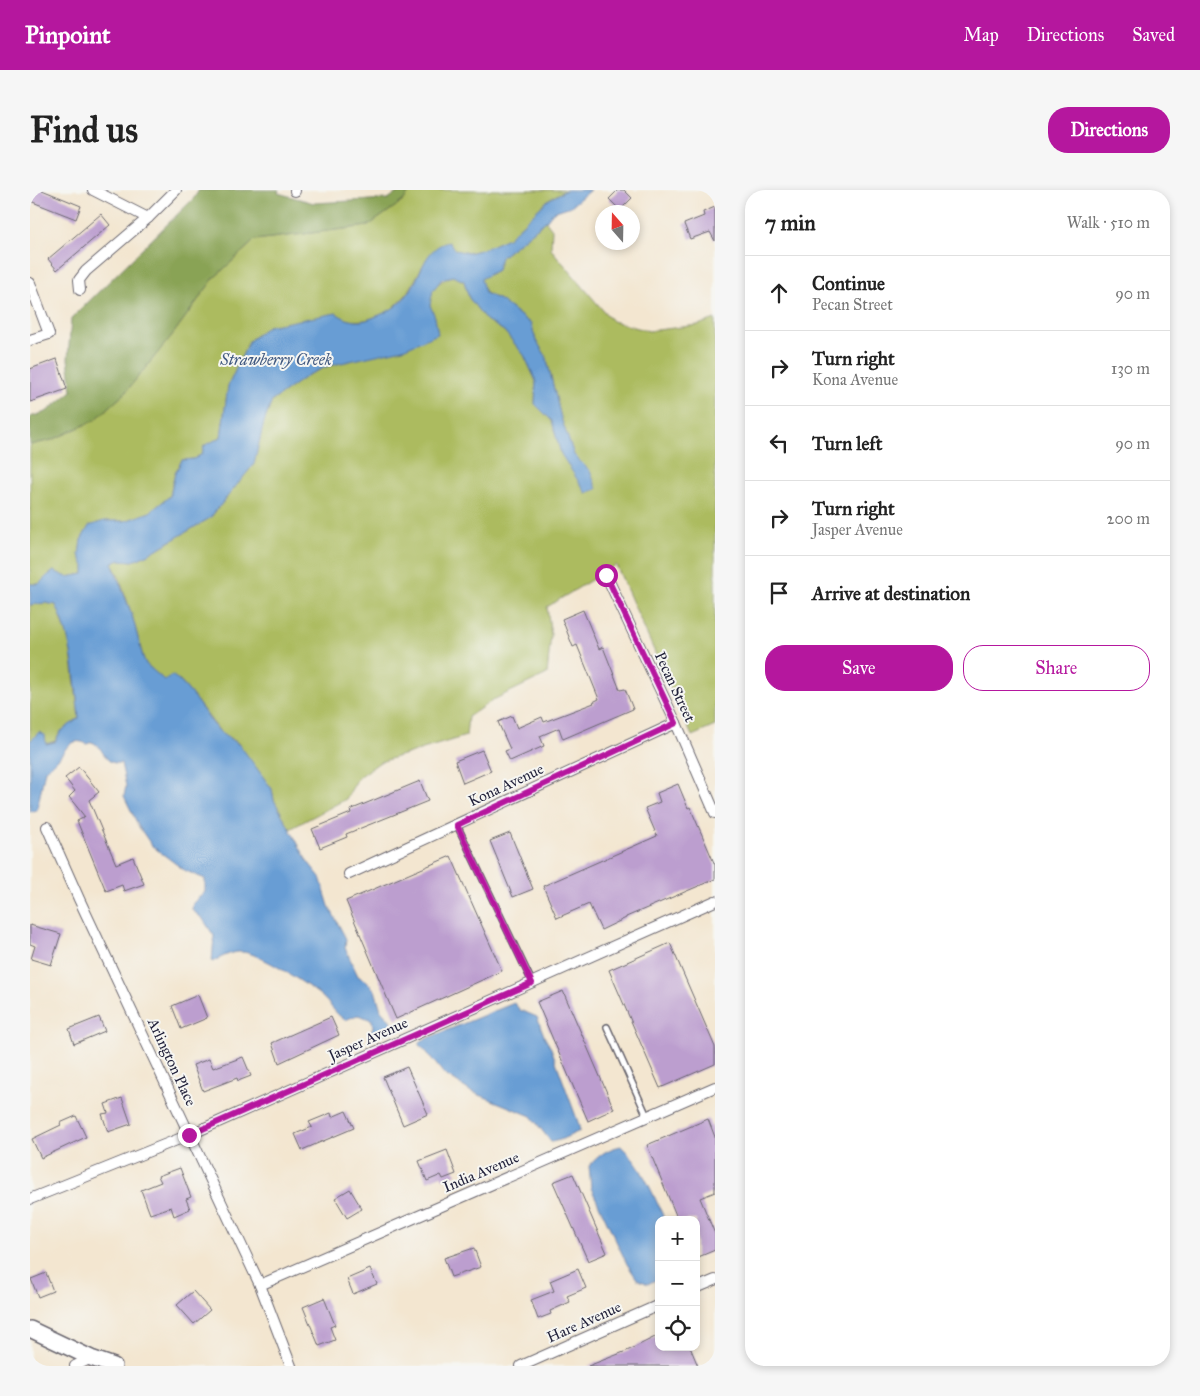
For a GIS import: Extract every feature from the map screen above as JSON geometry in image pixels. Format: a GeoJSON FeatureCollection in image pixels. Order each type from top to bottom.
{"type":"FeatureCollection","features":[{"type":"Feature","properties":{"kind":"main road"},"geometry":{"type":"LineString","coordinates":[[30,1329],[91,1358],[114,1366]]}},
{"type":"Feature","properties":{"kind":"street"},"geometry":{"type":"LineString","coordinates":[[93,190],[148,218]]}},
{"type":"Feature","properties":{"kind":"street"},"geometry":{"type":"LineString","coordinates":[[80,290],[79,280],[86,271],[148,218],[176,190]]}},
{"type":"Feature","properties":{"kind":"street"},"geometry":{"type":"LineString","coordinates":[[30,283],[49,334],[30,340]]}},
{"type":"Feature","properties":{"kind":"street","name":"Pecan Street"},"geometry":{"type":"LineString","coordinates":[[606,575],[676,723],[715,813]]}},
{"type":"Feature","properties":{"kind":"street","name":"Kona Avenue"},"geometry":{"type":"LineString","coordinates":[[349,874],[676,723]]}},
{"type":"Feature","properties":{"kind":"street","name":"Arlington Place"},"geometry":{"type":"LineString","coordinates":[[47,827],[260,1285],[291,1366]]}},
{"type":"Feature","properties":{"kind":"street","name":"Jasper Avenue"},"geometry":{"type":"LineString","coordinates":[[30,1199],[189,1135],[715,901]]}},
{"type":"Feature","properties":{"kind":"street","name":"India Avenue"},"geometry":{"type":"LineString","coordinates":[[260,1285],[715,1087]]}},
{"type":"Feature","properties":{"kind":"street"},"geometry":{"type":"LineString","coordinates":[[700,1286],[715,1280]]}},
{"type":"Feature","properties":{"kind":"street","name":"Hare Avenue"},"geometry":{"type":"LineString","coordinates":[[521,1366],[657,1306]]}},
{"type":"Feature","properties":{"kind":"street"},"geometry":{"type":"LineString","coordinates":[[75,1366],[91,1358]]}},
{"type":"Feature","properties":{"kind":"lane"},"geometry":{"type":"LineString","coordinates":[[457,825],[532,983]]}},
{"type":"Feature","properties":{"kind":"lane"},"geometry":{"type":"LineString","coordinates":[[607,1027],[648,1116]]}},
{"type":"Feature","properties":{"kind":"green space"},"geometry":{"type":"Polygon","coordinates":[[[199,190],[279,190],[278,193],[314,203],[388,199],[401,190],[411,190],[403,201],[368,226],[255,240],[214,278],[173,334],[124,394],[95,420],[52,440],[30,445],[30,417],[46,412],[72,391],[68,359],[71,319],[194,198],[199,190]]]}},
{"type":"Feature","properties":{"kind":"green space"},"geometry":{"type":"Polygon","coordinates":[[[411,190],[566,190],[548,200],[508,238],[484,249],[468,253],[455,250],[427,258],[408,293],[390,311],[367,320],[268,326],[249,341],[228,386],[221,437],[204,446],[202,454],[194,459],[182,460],[175,473],[170,496],[150,512],[125,521],[104,521],[89,526],[81,540],[79,555],[84,566],[84,574],[67,577],[54,571],[39,584],[30,584],[30,445],[52,440],[95,420],[124,394],[173,334],[214,278],[255,240],[368,226],[403,201],[411,190]]]}},
{"type":"Feature","properties":{"kind":"green space"},"geometry":{"type":"Polygon","coordinates":[[[546,221],[552,229],[551,249],[612,321],[649,331],[698,325],[715,319],[715,726],[692,736],[616,565],[547,607],[551,635],[547,674],[493,700],[468,717],[466,736],[380,762],[358,778],[346,799],[290,829],[274,800],[272,789],[237,742],[221,733],[179,680],[169,678],[164,680],[146,664],[132,615],[119,577],[112,563],[120,560],[133,561],[147,555],[210,518],[254,464],[264,422],[272,401],[308,375],[328,366],[356,359],[435,317],[430,306],[431,295],[439,283],[453,276],[464,281],[469,298],[486,320],[504,331],[524,355],[536,381],[535,404],[552,421],[561,454],[590,471],[574,455],[561,418],[546,356],[536,340],[531,324],[500,300],[485,293],[480,279],[497,270],[501,257],[546,221]]]}},
{"type":"Feature","properties":{"kind":"green space"},"geometry":{"type":"Polygon","coordinates":[[[45,603],[57,605],[70,644],[79,718],[60,732],[55,741],[46,744],[39,732],[30,741],[30,605],[45,603]]]}},
{"type":"Feature","properties":{"kind":"water","name":"Strawberry Creek"},"geometry":{"type":"Polygon","coordinates":[[[566,190],[590,190],[571,206],[553,212],[546,221],[501,257],[497,270],[481,279],[485,293],[500,300],[531,324],[536,340],[546,356],[561,418],[574,455],[590,471],[597,489],[586,493],[561,454],[552,421],[535,404],[536,381],[524,355],[504,331],[486,320],[469,298],[464,281],[453,276],[442,279],[433,290],[430,305],[435,317],[438,334],[403,349],[328,366],[308,375],[272,401],[264,422],[254,464],[210,518],[147,555],[133,561],[120,560],[112,563],[132,615],[146,664],[164,680],[172,675],[179,681],[220,732],[242,748],[272,789],[274,800],[308,862],[320,877],[329,906],[346,939],[345,948],[358,976],[375,990],[381,1010],[391,1021],[393,1031],[369,1035],[373,1027],[372,1020],[358,1015],[345,1020],[313,990],[282,969],[259,957],[249,953],[238,952],[226,955],[212,962],[214,936],[203,919],[192,910],[193,903],[205,892],[205,879],[184,870],[152,846],[139,827],[124,796],[126,786],[121,763],[115,763],[107,759],[100,748],[92,742],[87,744],[81,742],[72,743],[45,770],[37,810],[30,812],[30,741],[39,732],[45,735],[46,744],[55,742],[60,732],[79,718],[70,646],[62,619],[56,605],[45,603],[30,605],[30,584],[39,584],[54,571],[67,577],[84,574],[84,566],[79,555],[81,540],[89,526],[104,521],[125,521],[150,512],[170,496],[175,473],[182,460],[194,459],[202,454],[204,446],[221,437],[228,386],[249,341],[268,326],[336,313],[349,320],[357,321],[367,320],[383,314],[407,295],[428,256],[440,245],[449,242],[455,250],[468,253],[484,249],[508,238],[548,200],[566,190]]]}},
{"type":"Feature","properties":{"kind":"water"},"geometry":{"type":"Polygon","coordinates":[[[514,1003],[520,1010],[537,1017],[551,1048],[578,1122],[580,1131],[560,1140],[551,1142],[531,1116],[470,1091],[444,1074],[419,1045],[421,1041],[514,1003]]]}},
{"type":"Feature","properties":{"kind":"water"},"geometry":{"type":"Polygon","coordinates":[[[621,1146],[635,1162],[663,1216],[655,1216],[655,1280],[648,1284],[637,1279],[627,1264],[591,1188],[589,1166],[604,1153],[621,1146]]]}},
{"type":"Feature","properties":{"kind":"building"},"geometry":{"type":"Polygon","coordinates":[[[30,190],[42,190],[81,206],[76,219],[30,201],[30,190]]]}},
{"type":"Feature","properties":{"kind":"building"},"geometry":{"type":"Polygon","coordinates":[[[618,190],[624,190],[632,198],[625,205],[615,205],[609,199],[618,190]]]}},
{"type":"Feature","properties":{"kind":"building"},"geometry":{"type":"Polygon","coordinates":[[[715,207],[715,241],[710,232],[690,239],[684,224],[704,216],[703,212],[715,207]]]}},
{"type":"Feature","properties":{"kind":"building"},"geometry":{"type":"Polygon","coordinates":[[[101,214],[110,225],[57,270],[48,259],[101,214]]]}},
{"type":"Feature","properties":{"kind":"building"},"geometry":{"type":"Polygon","coordinates":[[[57,359],[67,389],[30,402],[30,369],[57,359]]]}},
{"type":"Feature","properties":{"kind":"building"},"geometry":{"type":"Polygon","coordinates":[[[583,610],[599,649],[603,647],[620,690],[625,689],[633,709],[563,739],[559,728],[540,736],[544,746],[510,761],[505,751],[510,749],[498,722],[512,716],[517,728],[542,717],[544,722],[594,703],[599,699],[577,645],[573,647],[562,619],[583,610]]]}},
{"type":"Feature","properties":{"kind":"building"},"geometry":{"type":"Polygon","coordinates":[[[482,750],[491,771],[463,783],[455,761],[482,750]]]}},
{"type":"Feature","properties":{"kind":"building"},"geometry":{"type":"Polygon","coordinates":[[[79,767],[99,792],[89,800],[116,864],[133,857],[144,884],[124,891],[122,885],[106,891],[77,821],[85,817],[69,797],[75,791],[65,778],[79,767]]]}},
{"type":"Feature","properties":{"kind":"building"},"geometry":{"type":"Polygon","coordinates":[[[420,781],[428,801],[346,834],[347,837],[320,848],[312,829],[351,813],[350,810],[420,781]]]}},
{"type":"Feature","properties":{"kind":"building"},"geometry":{"type":"Polygon","coordinates":[[[678,784],[715,865],[715,879],[626,917],[601,930],[589,904],[557,918],[543,886],[657,836],[645,808],[660,802],[657,793],[678,784]]]}},
{"type":"Feature","properties":{"kind":"building"},"geometry":{"type":"Polygon","coordinates":[[[510,833],[533,889],[513,897],[490,841],[510,833]]]}},
{"type":"Feature","properties":{"kind":"building"},"geometry":{"type":"Polygon","coordinates":[[[451,856],[502,971],[396,1019],[346,901],[451,856]]]}},
{"type":"Feature","properties":{"kind":"building"},"geometry":{"type":"Polygon","coordinates":[[[30,925],[61,934],[51,965],[31,959],[35,946],[30,944],[30,925]]]}},
{"type":"Feature","properties":{"kind":"building"},"geometry":{"type":"Polygon","coordinates":[[[670,943],[715,1047],[715,1064],[660,1088],[609,970],[670,943]]]}},
{"type":"Feature","properties":{"kind":"building"},"geometry":{"type":"Polygon","coordinates":[[[563,991],[614,1109],[588,1121],[537,1002],[563,991]]]}},
{"type":"Feature","properties":{"kind":"building"},"geometry":{"type":"Polygon","coordinates":[[[198,995],[207,1018],[181,1029],[172,1006],[198,995]]]}},
{"type":"Feature","properties":{"kind":"building"},"geometry":{"type":"Polygon","coordinates":[[[99,1017],[105,1031],[74,1044],[69,1029],[99,1017]]]}},
{"type":"Feature","properties":{"kind":"building"},"geometry":{"type":"Polygon","coordinates":[[[331,1017],[339,1035],[279,1063],[272,1043],[331,1017]]]}},
{"type":"Feature","properties":{"kind":"building"},"geometry":{"type":"Polygon","coordinates":[[[243,1057],[251,1076],[238,1081],[237,1078],[203,1091],[193,1065],[209,1059],[213,1068],[243,1057]]]}},
{"type":"Feature","properties":{"kind":"building"},"geometry":{"type":"Polygon","coordinates":[[[407,1067],[428,1114],[403,1125],[383,1077],[407,1067]]]}},
{"type":"Feature","properties":{"kind":"building"},"geometry":{"type":"Polygon","coordinates":[[[122,1098],[131,1124],[108,1132],[102,1114],[108,1113],[105,1104],[122,1098]]]}},
{"type":"Feature","properties":{"kind":"building"},"geometry":{"type":"Polygon","coordinates":[[[346,1111],[354,1128],[302,1150],[295,1134],[312,1127],[309,1122],[331,1113],[332,1117],[346,1111]]]}},
{"type":"Feature","properties":{"kind":"building"},"geometry":{"type":"Polygon","coordinates":[[[76,1116],[86,1137],[41,1158],[32,1139],[76,1116]]]}},
{"type":"Feature","properties":{"kind":"building"},"geometry":{"type":"Polygon","coordinates":[[[708,1119],[715,1137],[715,1192],[700,1198],[715,1234],[715,1250],[700,1256],[700,1216],[676,1216],[647,1145],[708,1119]]]}},
{"type":"Feature","properties":{"kind":"building"},"geometry":{"type":"Polygon","coordinates":[[[447,1150],[456,1174],[443,1179],[441,1175],[427,1181],[419,1161],[447,1150]]]}},
{"type":"Feature","properties":{"kind":"building"},"geometry":{"type":"Polygon","coordinates":[[[180,1168],[191,1197],[186,1199],[190,1209],[174,1216],[171,1207],[150,1214],[141,1190],[161,1182],[158,1176],[180,1168]]]}},
{"type":"Feature","properties":{"kind":"building"},"geometry":{"type":"Polygon","coordinates":[[[573,1174],[607,1253],[588,1261],[553,1182],[573,1174]]]}},
{"type":"Feature","properties":{"kind":"building"},"geometry":{"type":"Polygon","coordinates":[[[350,1189],[362,1209],[347,1218],[335,1198],[350,1189]]]}},
{"type":"Feature","properties":{"kind":"building"},"geometry":{"type":"Polygon","coordinates":[[[474,1248],[481,1267],[451,1277],[444,1258],[474,1248]]]}},
{"type":"Feature","properties":{"kind":"building"},"geometry":{"type":"Polygon","coordinates":[[[370,1269],[377,1284],[353,1294],[347,1279],[370,1269]]]}},
{"type":"Feature","properties":{"kind":"building"},"geometry":{"type":"Polygon","coordinates":[[[578,1269],[586,1288],[567,1296],[570,1302],[550,1311],[551,1314],[538,1319],[531,1300],[554,1291],[550,1281],[578,1269]]]}},
{"type":"Feature","properties":{"kind":"building"},"geometry":{"type":"Polygon","coordinates":[[[46,1273],[53,1291],[38,1297],[31,1279],[46,1273]]]}},
{"type":"Feature","properties":{"kind":"building"},"geometry":{"type":"Polygon","coordinates":[[[193,1291],[210,1310],[194,1324],[177,1305],[193,1291]]]}},
{"type":"Feature","properties":{"kind":"building"},"geometry":{"type":"Polygon","coordinates":[[[324,1298],[335,1325],[330,1327],[335,1340],[319,1346],[303,1307],[324,1298]]]}},
{"type":"Feature","properties":{"kind":"building"},"geometry":{"type":"Polygon","coordinates":[[[655,1337],[655,1351],[692,1351],[698,1366],[588,1366],[629,1350],[655,1337]]]}},
{"type":"Feature","properties":{"kind":"route"},"geometry":{"type":"LineString","coordinates":[[189,1135],[532,983],[457,825],[676,723],[606,575]]}}]}
